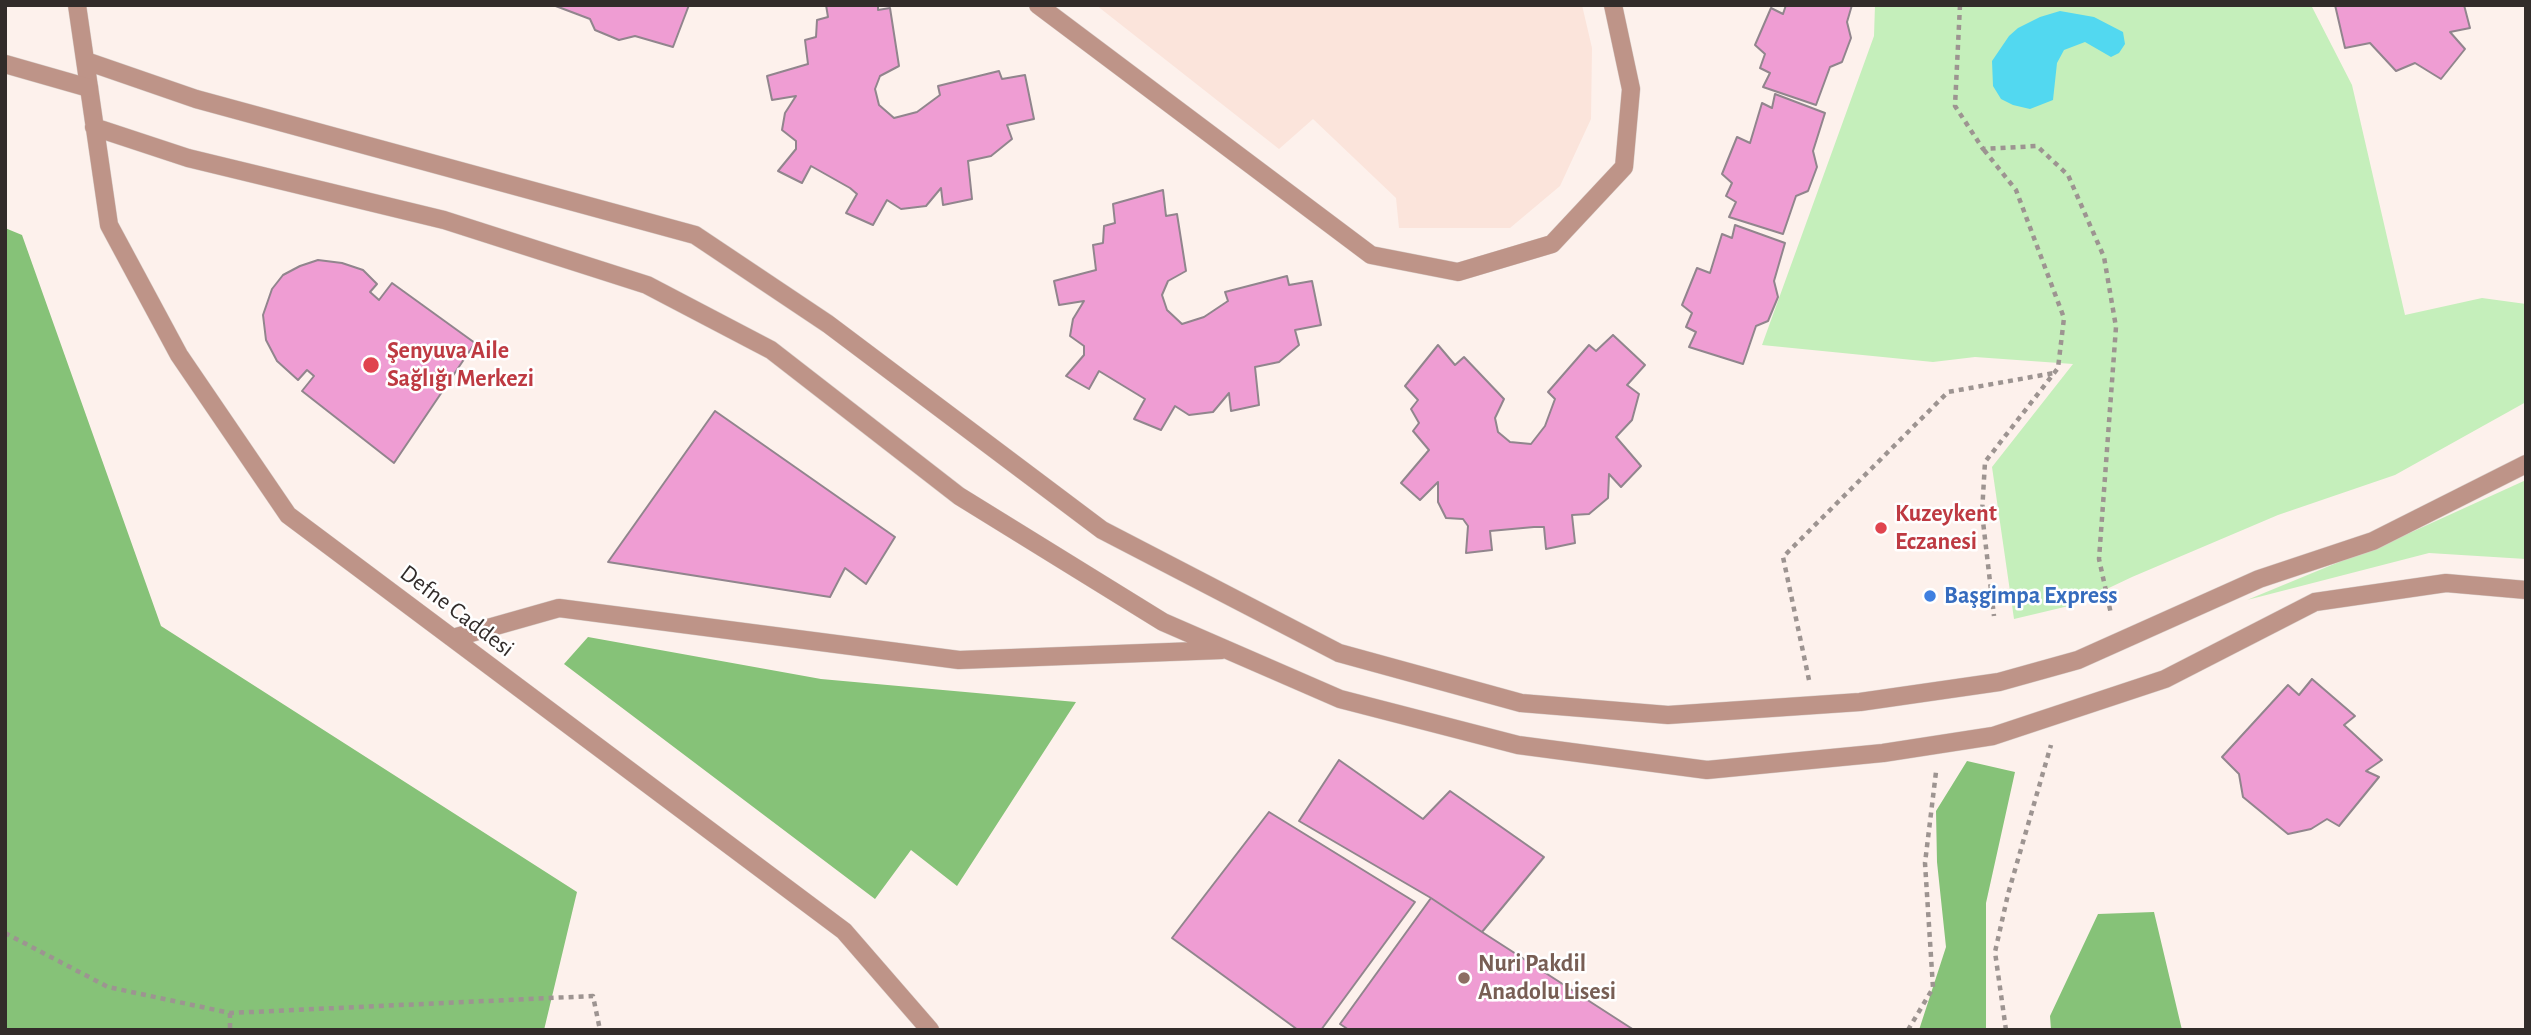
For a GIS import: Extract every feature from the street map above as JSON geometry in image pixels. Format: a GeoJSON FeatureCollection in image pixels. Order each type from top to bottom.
{"type":"FeatureCollection","features":[{"type":"Feature","properties":{"kind":"street","name":"Defne Caddesi"},"geometry":{"type":"LineString","coordinates":[[77,5],[109,225],[179,355],[288,515],[844,932],[930,1030]]}},
{"type":"Feature","properties":{"kind":"street"},"geometry":{"type":"LineString","coordinates":[[1038,5],[1371,255],[1458,272],[1552,244],[1623,167],[1631,89],[1614,5]]}},
{"type":"Feature","properties":{"kind":"street"},"geometry":{"type":"LineString","coordinates":[[86,61],[196,99],[695,235],[828,324],[1102,530],[1339,653],[1521,704],[1668,715],[1860,702],[1999,682],[2078,660],[2259,579],[2373,541],[2526,464]]}},
{"type":"Feature","properties":{"kind":"street"},"geometry":{"type":"LineString","coordinates":[[5,64],[89,88]]}},
{"type":"Feature","properties":{"kind":"street"},"geometry":{"type":"LineString","coordinates":[[94,127],[188,158],[444,220],[647,285],[771,350],[959,496],[1163,622],[1340,699],[1518,745],[1707,770],[1883,753],[1993,736],[2165,679],[2315,602],[2446,583],[2526,590]]}},
{"type":"Feature","properties":{"kind":"street"},"geometry":{"type":"LineString","coordinates":[[453,638],[559,608],[959,660],[1227,650]]}},
{"type":"Feature","properties":{"kind":"path"},"geometry":{"type":"LineString","coordinates":[[1960,5],[1955,106],[1983,149],[2016,190],[2064,318],[2059,368],[1985,462],[1982,513],[1994,615]]}},
{"type":"Feature","properties":{"kind":"path"},"geometry":{"type":"LineString","coordinates":[[1983,149],[2037,146],[2068,175],[2104,257],[2116,327],[2099,559],[2118,642]]}},
{"type":"Feature","properties":{"kind":"path"},"geometry":{"type":"LineString","coordinates":[[1814,705],[1783,557],[1948,392],[2055,373]]}},
{"type":"Feature","properties":{"kind":"path"},"geometry":{"type":"LineString","coordinates":[[2006,1030],[1995,952],[2008,894],[2060,714]]}},
{"type":"Feature","properties":{"kind":"path"},"geometry":{"type":"LineString","coordinates":[[1908,1030],[1933,988],[1925,863],[1940,744]]}},
{"type":"Feature","properties":{"kind":"path"},"geometry":{"type":"LineString","coordinates":[[5,933],[108,987],[230,1013],[593,996],[600,1030]]}},
{"type":"Feature","properties":{"kind":"path"},"geometry":{"type":"LineString","coordinates":[[230,1013],[230,1030]]}},
{"type":"Feature","properties":{"kind":"shaded area"},"geometry":{"type":"Polygon","coordinates":[[[1096,5],[1582,5],[1592,48],[1591,119],[1560,186],[1510,228],[1399,228],[1396,198],[1313,119],[1279,149],[1096,5]]]}},
{"type":"Feature","properties":{"kind":"green space"},"geometry":{"type":"Polygon","coordinates":[[[1875,5],[2311,5],[2352,85],[2405,315],[2482,298],[2526,304],[2526,402],[2395,475],[2278,515],[2073,605],[2014,619],[1992,467],[2073,364],[1975,357],[1933,362],[1762,345],[1874,36],[1875,5]]]}},
{"type":"Feature","properties":{"kind":"green space"},"geometry":{"type":"Polygon","coordinates":[[[5,228],[22,235],[161,626],[577,892],[544,1030],[5,1030],[5,228]]]}},
{"type":"Feature","properties":{"kind":"green space"},"geometry":{"type":"Polygon","coordinates":[[[2526,480],[2526,559],[2429,553],[2247,600],[2414,531],[2526,480]]]}},
{"type":"Feature","properties":{"kind":"green space"},"geometry":{"type":"Polygon","coordinates":[[[588,637],[821,679],[1076,702],[957,886],[911,850],[875,899],[564,664],[588,637]]]}},
{"type":"Feature","properties":{"kind":"green space"},"geometry":{"type":"Polygon","coordinates":[[[1967,761],[2015,772],[1986,903],[1986,1030],[1919,1030],[1946,947],[1937,862],[1936,811],[1967,761]]]}},
{"type":"Feature","properties":{"kind":"green space"},"geometry":{"type":"Polygon","coordinates":[[[2154,912],[2182,1030],[2051,1030],[2050,1016],[2098,914],[2154,912]]]}},
{"type":"Feature","properties":{"kind":"water"},"geometry":{"type":"Polygon","coordinates":[[[2060,11],[2094,17],[2123,32],[2125,44],[2119,53],[2111,57],[2085,42],[2064,50],[2057,63],[2053,100],[2030,109],[2001,99],[1993,86],[1992,61],[2009,36],[2018,28],[2060,11]]]}},
{"type":"Feature","properties":{"kind":"building"},"geometry":{"type":"Polygon","coordinates":[[[553,5],[689,5],[673,47],[635,36],[619,40],[595,30],[590,19],[553,5]]]}},
{"type":"Feature","properties":{"kind":"building"},"geometry":{"type":"Polygon","coordinates":[[[826,5],[878,5],[878,10],[890,8],[899,66],[880,76],[875,89],[879,105],[894,118],[917,112],[940,95],[938,86],[999,71],[1002,79],[1025,75],[1034,119],[1007,125],[1012,139],[991,156],[968,161],[972,199],[943,205],[941,188],[926,206],[901,209],[887,200],[873,225],[846,213],[857,194],[850,188],[811,166],[802,183],[778,171],[796,149],[796,141],[782,130],[785,113],[796,96],[772,100],[767,76],[808,64],[805,40],[816,37],[817,20],[828,17],[826,5]]]}},
{"type":"Feature","properties":{"kind":"building"},"geometry":{"type":"Polygon","coordinates":[[[1786,5],[1852,5],[1847,22],[1851,38],[1842,62],[1830,67],[1816,105],[1763,87],[1770,73],[1760,68],[1765,54],[1755,45],[1771,8],[1783,14],[1786,5]]]}},
{"type":"Feature","properties":{"kind":"building"},"geometry":{"type":"Polygon","coordinates":[[[2335,5],[2464,5],[2470,28],[2450,32],[2465,49],[2441,79],[2415,63],[2396,71],[2370,43],[2345,48],[2335,5]]]}},
{"type":"Feature","properties":{"kind":"building"},"geometry":{"type":"Polygon","coordinates":[[[1775,94],[1825,113],[1813,151],[1817,167],[1808,191],[1796,196],[1783,234],[1729,217],[1736,202],[1726,196],[1732,183],[1722,174],[1737,137],[1750,143],[1762,103],[1772,108],[1775,94]]]}},
{"type":"Feature","properties":{"kind":"building"},"geometry":{"type":"Polygon","coordinates":[[[1163,190],[1166,216],[1177,214],[1186,271],[1168,281],[1162,295],[1167,310],[1182,324],[1204,317],[1228,301],[1225,292],[1287,276],[1289,285],[1312,281],[1321,325],[1295,330],[1299,345],[1279,362],[1255,367],[1259,405],[1231,411],[1229,393],[1213,412],[1189,415],[1175,406],[1161,430],[1134,419],[1145,399],[1099,371],[1089,389],[1066,376],[1084,355],[1084,346],[1070,336],[1073,319],[1084,301],[1059,305],[1054,281],[1096,270],[1093,245],[1103,243],[1104,226],[1115,223],[1113,204],[1163,190]]]}},
{"type":"Feature","properties":{"kind":"building"},"geometry":{"type":"Polygon","coordinates":[[[1735,225],[1785,243],[1774,281],[1778,297],[1768,321],[1756,326],[1743,364],[1689,347],[1696,332],[1686,327],[1692,313],[1682,305],[1697,268],[1710,273],[1722,234],[1732,238],[1735,225]]]}},
{"type":"Feature","properties":{"kind":"building","name":"Şenyuva Aile Sağlığı Merkezi"},"geometry":{"type":"Polygon","coordinates":[[[318,260],[342,263],[363,270],[377,284],[370,292],[379,300],[392,283],[475,343],[394,463],[302,391],[314,376],[307,370],[298,380],[277,361],[266,340],[263,315],[272,289],[283,275],[318,260]]]}},
{"type":"Feature","properties":{"kind":"building"},"geometry":{"type":"Polygon","coordinates":[[[1613,335],[1645,365],[1627,385],[1639,394],[1632,420],[1616,437],[1641,466],[1621,487],[1609,474],[1608,498],[1589,514],[1572,515],[1575,543],[1546,549],[1544,527],[1490,531],[1492,550],[1466,553],[1468,526],[1463,519],[1446,518],[1438,502],[1438,482],[1420,500],[1401,483],[1429,450],[1413,431],[1419,423],[1411,409],[1418,400],[1405,386],[1438,345],[1455,365],[1464,357],[1504,399],[1495,418],[1498,432],[1510,442],[1531,444],[1545,426],[1555,399],[1548,392],[1589,345],[1596,351],[1613,335]]]}},
{"type":"Feature","properties":{"kind":"building"},"geometry":{"type":"Polygon","coordinates":[[[715,411],[895,537],[866,584],[845,568],[830,597],[608,562],[715,411]]]}},
{"type":"Feature","properties":{"kind":"building"},"geometry":{"type":"Polygon","coordinates":[[[2312,679],[2355,716],[2344,725],[2382,760],[2366,771],[2379,777],[2339,826],[2327,819],[2311,829],[2288,834],[2243,797],[2239,774],[2222,757],[2288,685],[2299,695],[2312,679]]]}},
{"type":"Feature","properties":{"kind":"building"},"geometry":{"type":"Polygon","coordinates":[[[1339,760],[1423,819],[1450,791],[1544,857],[1482,932],[1431,898],[1299,821],[1339,760]]]}},
{"type":"Feature","properties":{"kind":"building"},"geometry":{"type":"Polygon","coordinates":[[[1269,812],[1415,902],[1321,1030],[1298,1030],[1172,938],[1269,812]]]}},
{"type":"Feature","properties":{"kind":"building","name":"Nuri Pakdil Anadolu Lisesi"},"geometry":{"type":"Polygon","coordinates":[[[1431,898],[1634,1030],[1349,1030],[1340,1024],[1431,898]]]}},
{"type":"Feature","properties":{"kind":"place","name":"Şenyuva Aile Sağlığı Merkezi"},"geometry":{"type":"Point","coordinates":[371,365]}},
{"type":"Feature","properties":{"kind":"place","name":"Kuzeykent Eczanesi"},"geometry":{"type":"Point","coordinates":[1881,528]}},
{"type":"Feature","properties":{"kind":"place","name":"Başgimpa Express"},"geometry":{"type":"Point","coordinates":[1930,596]}},
{"type":"Feature","properties":{"kind":"place","name":"Nuri Pakdil Anadolu Lisesi"},"geometry":{"type":"Point","coordinates":[1464,978]}}]}
